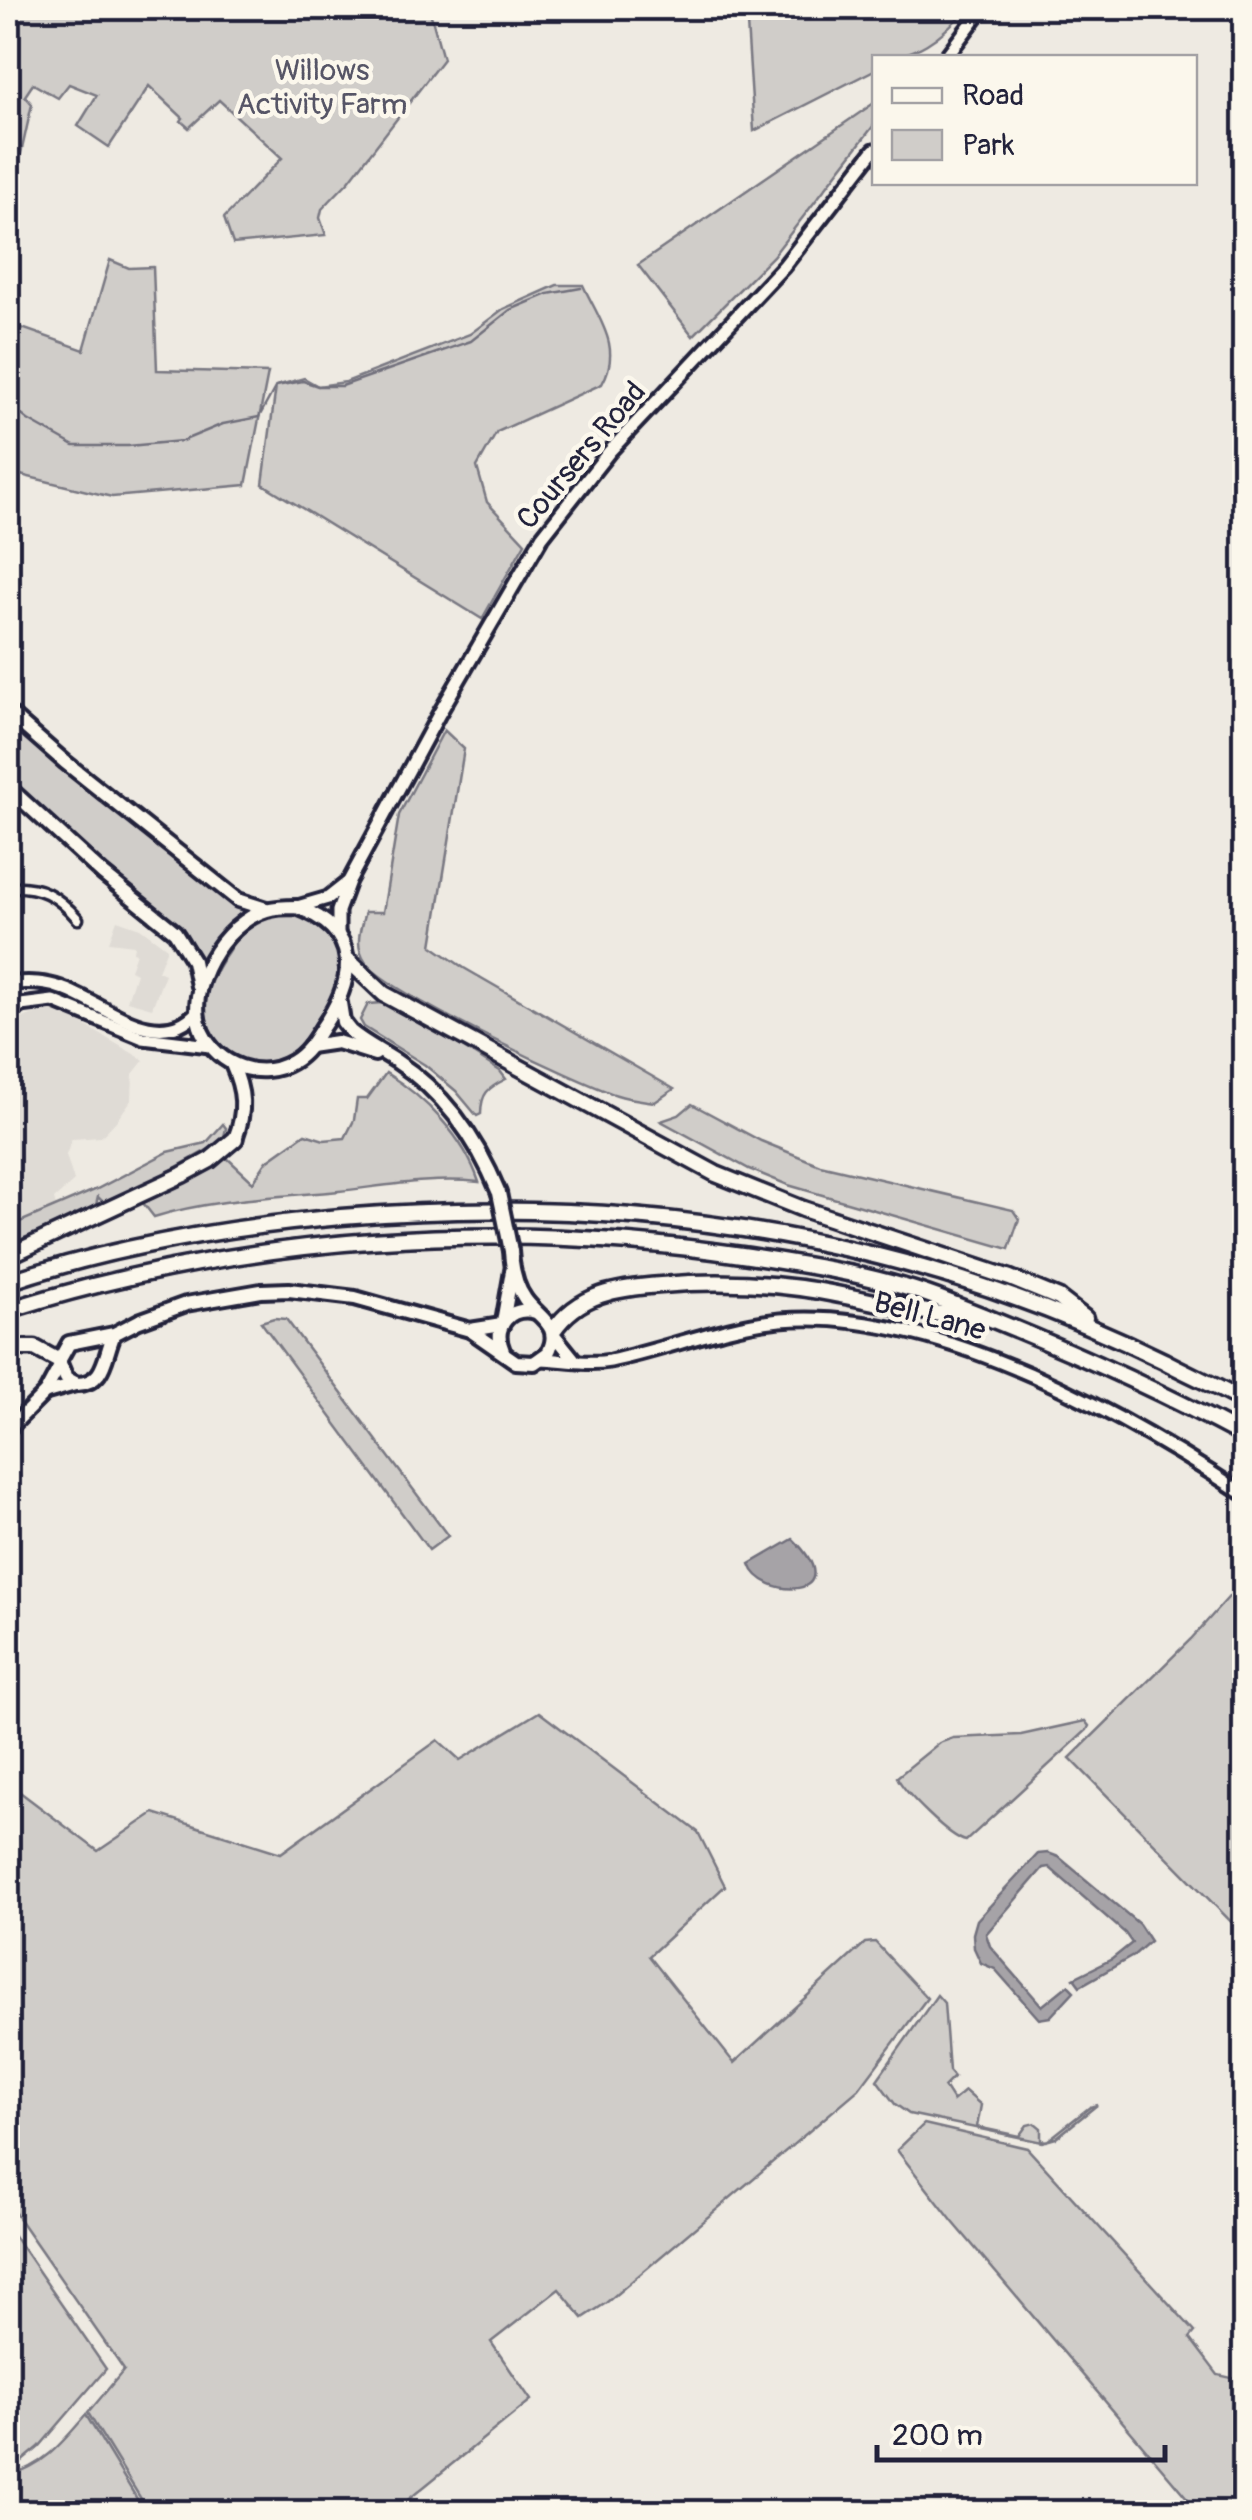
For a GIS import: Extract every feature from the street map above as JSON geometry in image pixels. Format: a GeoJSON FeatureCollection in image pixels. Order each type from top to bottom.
{"type":"FeatureCollection","features":[{"type":"Feature","properties":{"kind":"highway"},"geometry":{"type":"LineString","coordinates":[[348,960],[384,994],[716,1174],[803,1209],[1010,1278],[1059,1298],[1106,1333]]}},
{"type":"Feature","properties":{"kind":"highway"},"geometry":{"type":"LineString","coordinates":[[8,1256],[182,1175],[210,1160],[234,1139]]}},
{"type":"Feature","properties":{"kind":"highway"},"geometry":{"type":"LineString","coordinates":[[8,1282],[152,1243],[272,1224],[471,1210],[586,1212],[746,1228],[903,1260],[1032,1302],[1106,1333],[1244,1402]]}},
{"type":"Feature","properties":{"kind":"highway"},"geometry":{"type":"LineString","coordinates":[[8,1310],[84,1286],[225,1257],[307,1246],[449,1236],[643,1242],[794,1262],[947,1301],[1099,1365],[1244,1436]]}},
{"type":"Feature","properties":{"kind":"highway"},"geometry":{"type":"LineString","coordinates":[[553,1332],[578,1304],[597,1294],[677,1284],[802,1288],[940,1316],[982,1318]]}},
{"type":"Feature","properties":{"kind":"highway"},"geometry":{"type":"LineString","coordinates":[[8,1348],[35,1348],[59,1364]]}},
{"type":"Feature","properties":{"kind":"main road"},"geometry":{"type":"LineString","coordinates":[[8,712],[64,762],[238,900],[268,909],[297,907],[314,913],[338,933],[348,960],[340,1002],[343,1022],[350,1032],[425,1082],[455,1113],[488,1166],[499,1193],[512,1269],[499,1335],[503,1352]]}},
{"type":"Feature","properties":{"kind":"main road"},"geometry":{"type":"LineString","coordinates":[[8,787],[102,874],[176,932],[193,961],[198,986],[196,1013],[210,1046],[232,1064],[268,1070],[289,1064],[310,1046],[340,1002]]}},
{"type":"Feature","properties":{"kind":"main road"},"geometry":{"type":"LineString","coordinates":[[198,986],[232,934],[268,909]]}},
{"type":"Feature","properties":{"kind":"main road"},"geometry":{"type":"LineString","coordinates":[[310,1046],[337,1042],[396,1061]]}},
{"type":"Feature","properties":{"kind":"main road"},"geometry":{"type":"LineString","coordinates":[[232,1064],[244,1102],[234,1139]]}},
{"type":"Feature","properties":{"kind":"main road"},"geometry":{"type":"LineString","coordinates":[[114,1334],[100,1376],[90,1383],[78,1384],[66,1378],[59,1364],[69,1344],[114,1334],[164,1311],[210,1298],[289,1290],[382,1304],[470,1330],[508,1358],[525,1364],[542,1359],[552,1345],[553,1332],[549,1322],[519,1289],[512,1269]]}},
{"type":"Feature","properties":{"kind":"main road"},"geometry":{"type":"LineString","coordinates":[[470,1330],[502,1323],[520,1310],[536,1312]]}},
{"type":"Feature","properties":{"kind":"main road"},"geometry":{"type":"LineString","coordinates":[[89,1341],[96,1344],[104,1357]]}},
{"type":"Feature","properties":{"kind":"street"},"geometry":{"type":"LineString","coordinates":[[947,55],[982,8]]}},
{"type":"Feature","properties":{"kind":"street","name":"Coursers Road"},"geometry":{"type":"LineString","coordinates":[[338,933],[338,911],[349,881],[439,714],[542,537],[609,452],[784,266],[872,153]]}},
{"type":"Feature","properties":{"kind":"street"},"geometry":{"type":"LineString","coordinates":[[297,907],[328,898],[349,881]]}},
{"type":"Feature","properties":{"kind":"street"},"geometry":{"type":"LineString","coordinates":[[8,887],[42,888],[78,918]]}},
{"type":"Feature","properties":{"kind":"street"},"geometry":{"type":"LineString","coordinates":[[10,981],[21,990],[21,1005]]}},
{"type":"Feature","properties":{"kind":"street"},"geometry":{"type":"LineString","coordinates":[[10,981],[60,988],[114,1014],[162,1030],[178,1027],[196,1013]]}},
{"type":"Feature","properties":{"kind":"street"},"geometry":{"type":"LineString","coordinates":[[8,1015],[21,1005],[43,1000],[64,1003],[143,1038],[210,1046]]}},
{"type":"Feature","properties":{"kind":"street","name":"Bell Lane"},"geometry":{"type":"LineString","coordinates":[[542,1359],[610,1361],[760,1322],[812,1319],[870,1324],[965,1348],[1046,1382],[1244,1494]]}},
{"type":"Feature","properties":{"kind":"street"},"geometry":{"type":"LineString","coordinates":[[553,1332],[574,1359]]}},
{"type":"Feature","properties":{"kind":"street"},"geometry":{"type":"LineString","coordinates":[[8,1430],[46,1393],[59,1364]]}},
{"type":"Feature","properties":{"kind":"street"},"geometry":{"type":"LineString","coordinates":[[46,1393],[78,1384]]}},
{"type":"Feature","properties":{"kind":"shaded area"},"geometry":{"type":"Polygon","coordinates":[[[117,920],[140,928],[167,948],[158,971],[165,974],[152,1008],[127,1001],[136,973],[130,970],[136,953],[134,945],[109,942],[117,920]]]}},
{"type":"Feature","properties":{"kind":"shaded area"},"geometry":{"type":"Polygon","coordinates":[[[57,1009],[144,1060],[133,1074],[132,1099],[117,1120],[101,1137],[72,1139],[66,1155],[74,1181],[54,1199],[56,1206],[8,1227],[8,1024],[57,1009]]]}},
{"type":"Feature","properties":{"kind":"shaded area"},"geometry":{"type":"Polygon","coordinates":[[[793,1539],[809,1559],[814,1574],[809,1583],[785,1588],[758,1576],[750,1564],[793,1539]]]}},
{"type":"Feature","properties":{"kind":"shaded area"},"geometry":{"type":"Polygon","coordinates":[[[1038,1854],[1059,1857],[1139,1924],[1150,1941],[1133,1956],[1080,1986],[1074,1978],[1112,1959],[1132,1943],[1049,1867],[1043,1868],[986,1934],[990,1946],[1042,2006],[1068,1985],[1074,1991],[1050,2017],[1039,2019],[995,1969],[981,1963],[973,1934],[977,1920],[1038,1854]]]}},
{"type":"Feature","properties":{"kind":"green space","name":"Willows Activity Farm"},"geometry":{"type":"Polygon","coordinates":[[[8,8],[429,8],[443,59],[349,181],[322,209],[320,218],[326,235],[233,244],[224,218],[282,158],[219,100],[189,128],[149,86],[109,147],[78,126],[97,95],[69,84],[58,98],[33,84],[25,96],[32,104],[20,158],[8,176],[8,8]]]}},
{"type":"Feature","properties":{"kind":"green space"},"geometry":{"type":"Polygon","coordinates":[[[746,8],[967,8],[926,44],[898,55],[872,55],[872,71],[754,131],[746,8]]]}},
{"type":"Feature","properties":{"kind":"green space"},"geometry":{"type":"Polygon","coordinates":[[[872,104],[872,128],[773,256],[693,336],[638,265],[872,104]]]}},
{"type":"Feature","properties":{"kind":"green space"},"geometry":{"type":"Polygon","coordinates":[[[110,260],[129,268],[153,267],[157,370],[268,373],[246,485],[112,497],[8,472],[8,323],[84,350],[110,260]]]}},
{"type":"Feature","properties":{"kind":"green space"},"geometry":{"type":"Polygon","coordinates":[[[557,285],[583,285],[606,334],[608,371],[602,384],[497,432],[477,467],[487,502],[525,543],[482,619],[263,484],[276,386],[304,378],[318,386],[346,382],[470,334],[503,309],[557,285]]]}},
{"type":"Feature","properties":{"kind":"green space"},"geometry":{"type":"Polygon","coordinates":[[[8,718],[65,769],[244,910],[221,932],[202,962],[185,931],[80,846],[8,779],[8,718]]]}},
{"type":"Feature","properties":{"kind":"green space"},"geometry":{"type":"Polygon","coordinates":[[[444,730],[464,749],[432,946],[674,1089],[655,1102],[596,1087],[484,1035],[408,994],[362,957],[359,938],[365,912],[383,912],[399,815],[444,730]]]}},
{"type":"Feature","properties":{"kind":"green space"},"geometry":{"type":"Polygon","coordinates":[[[287,912],[320,924],[336,946],[339,975],[331,1005],[314,1032],[291,1053],[264,1063],[236,1057],[212,1036],[205,1009],[207,995],[218,967],[248,926],[265,916],[287,912]]]}},
{"type":"Feature","properties":{"kind":"green space"},"geometry":{"type":"Polygon","coordinates":[[[382,1003],[434,1029],[500,1071],[506,1079],[487,1092],[481,1114],[477,1116],[456,1091],[425,1065],[364,1027],[360,1020],[368,1004],[382,1003]]]}},
{"type":"Feature","properties":{"kind":"green space"},"geometry":{"type":"Polygon","coordinates":[[[386,1073],[415,1094],[453,1134],[479,1182],[426,1181],[245,1200],[154,1217],[143,1203],[208,1171],[226,1157],[253,1182],[267,1161],[305,1134],[324,1140],[345,1138],[354,1120],[357,1099],[367,1099],[386,1073]]]}},
{"type":"Feature","properties":{"kind":"green space"},"geometry":{"type":"Polygon","coordinates":[[[692,1104],[761,1141],[820,1165],[1013,1210],[1019,1219],[1009,1249],[788,1185],[749,1169],[661,1121],[679,1115],[692,1104]]]}},
{"type":"Feature","properties":{"kind":"green space"},"geometry":{"type":"Polygon","coordinates":[[[223,1124],[223,1141],[107,1206],[98,1197],[95,1209],[8,1245],[8,1227],[97,1189],[168,1152],[206,1143],[223,1124]]]}},
{"type":"Feature","properties":{"kind":"green space"},"geometry":{"type":"Polygon","coordinates":[[[286,1319],[448,1536],[429,1550],[261,1322],[286,1319]]]}},
{"type":"Feature","properties":{"kind":"green space"},"geometry":{"type":"Polygon","coordinates":[[[1244,1580],[1244,1935],[1070,1758],[1191,1639],[1244,1580]]]}},
{"type":"Feature","properties":{"kind":"green space"},"geometry":{"type":"Polygon","coordinates":[[[539,1712],[698,1832],[725,1886],[649,1956],[734,2063],[865,1943],[875,1942],[927,1998],[859,2089],[606,2303],[583,2318],[559,2289],[491,2342],[531,2400],[393,2512],[149,2512],[88,2413],[124,2370],[8,2203],[8,1783],[98,1851],[154,1813],[281,1853],[438,1740],[460,1760],[539,1712]]]}},
{"type":"Feature","properties":{"kind":"green space"},"geometry":{"type":"Polygon","coordinates":[[[1085,1721],[1087,1730],[966,1841],[928,1814],[897,1777],[939,1743],[953,1738],[1021,1735],[1085,1721]]]}},
{"type":"Feature","properties":{"kind":"green space"},"geometry":{"type":"Polygon","coordinates":[[[937,1995],[944,2003],[949,2071],[954,2077],[944,2087],[953,2101],[965,2091],[981,2105],[977,2127],[1019,2136],[1027,2125],[1035,2123],[1041,2128],[1041,2140],[1046,2141],[1042,2142],[909,2114],[895,2104],[877,2080],[937,1995]]]}},
{"type":"Feature","properties":{"kind":"green space"},"geometry":{"type":"Polygon","coordinates":[[[1097,2105],[1056,2138],[1048,2140],[1090,2107],[1097,2105]]]}},
{"type":"Feature","properties":{"kind":"green space"},"geometry":{"type":"Polygon","coordinates":[[[924,2124],[1027,2148],[1195,2332],[1190,2338],[1218,2375],[1241,2380],[1244,2512],[1199,2512],[953,2222],[897,2150],[924,2124]]]}},
{"type":"Feature","properties":{"kind":"green space"},"geometry":{"type":"Polygon","coordinates":[[[8,2227],[106,2369],[39,2447],[8,2473],[8,2227]]]}},
{"type":"Feature","properties":{"kind":"green space"},"geometry":{"type":"Polygon","coordinates":[[[86,2415],[145,2512],[8,2512],[8,2476],[42,2460],[86,2415]]]}},
{"type":"Feature","properties":{"kind":"waterway"},"geometry":{"type":"LineString","coordinates":[[8,404],[74,446],[182,441],[223,424],[259,417],[276,386],[303,381],[318,386],[342,386],[471,341],[510,310],[548,294],[581,288]]}}]}
